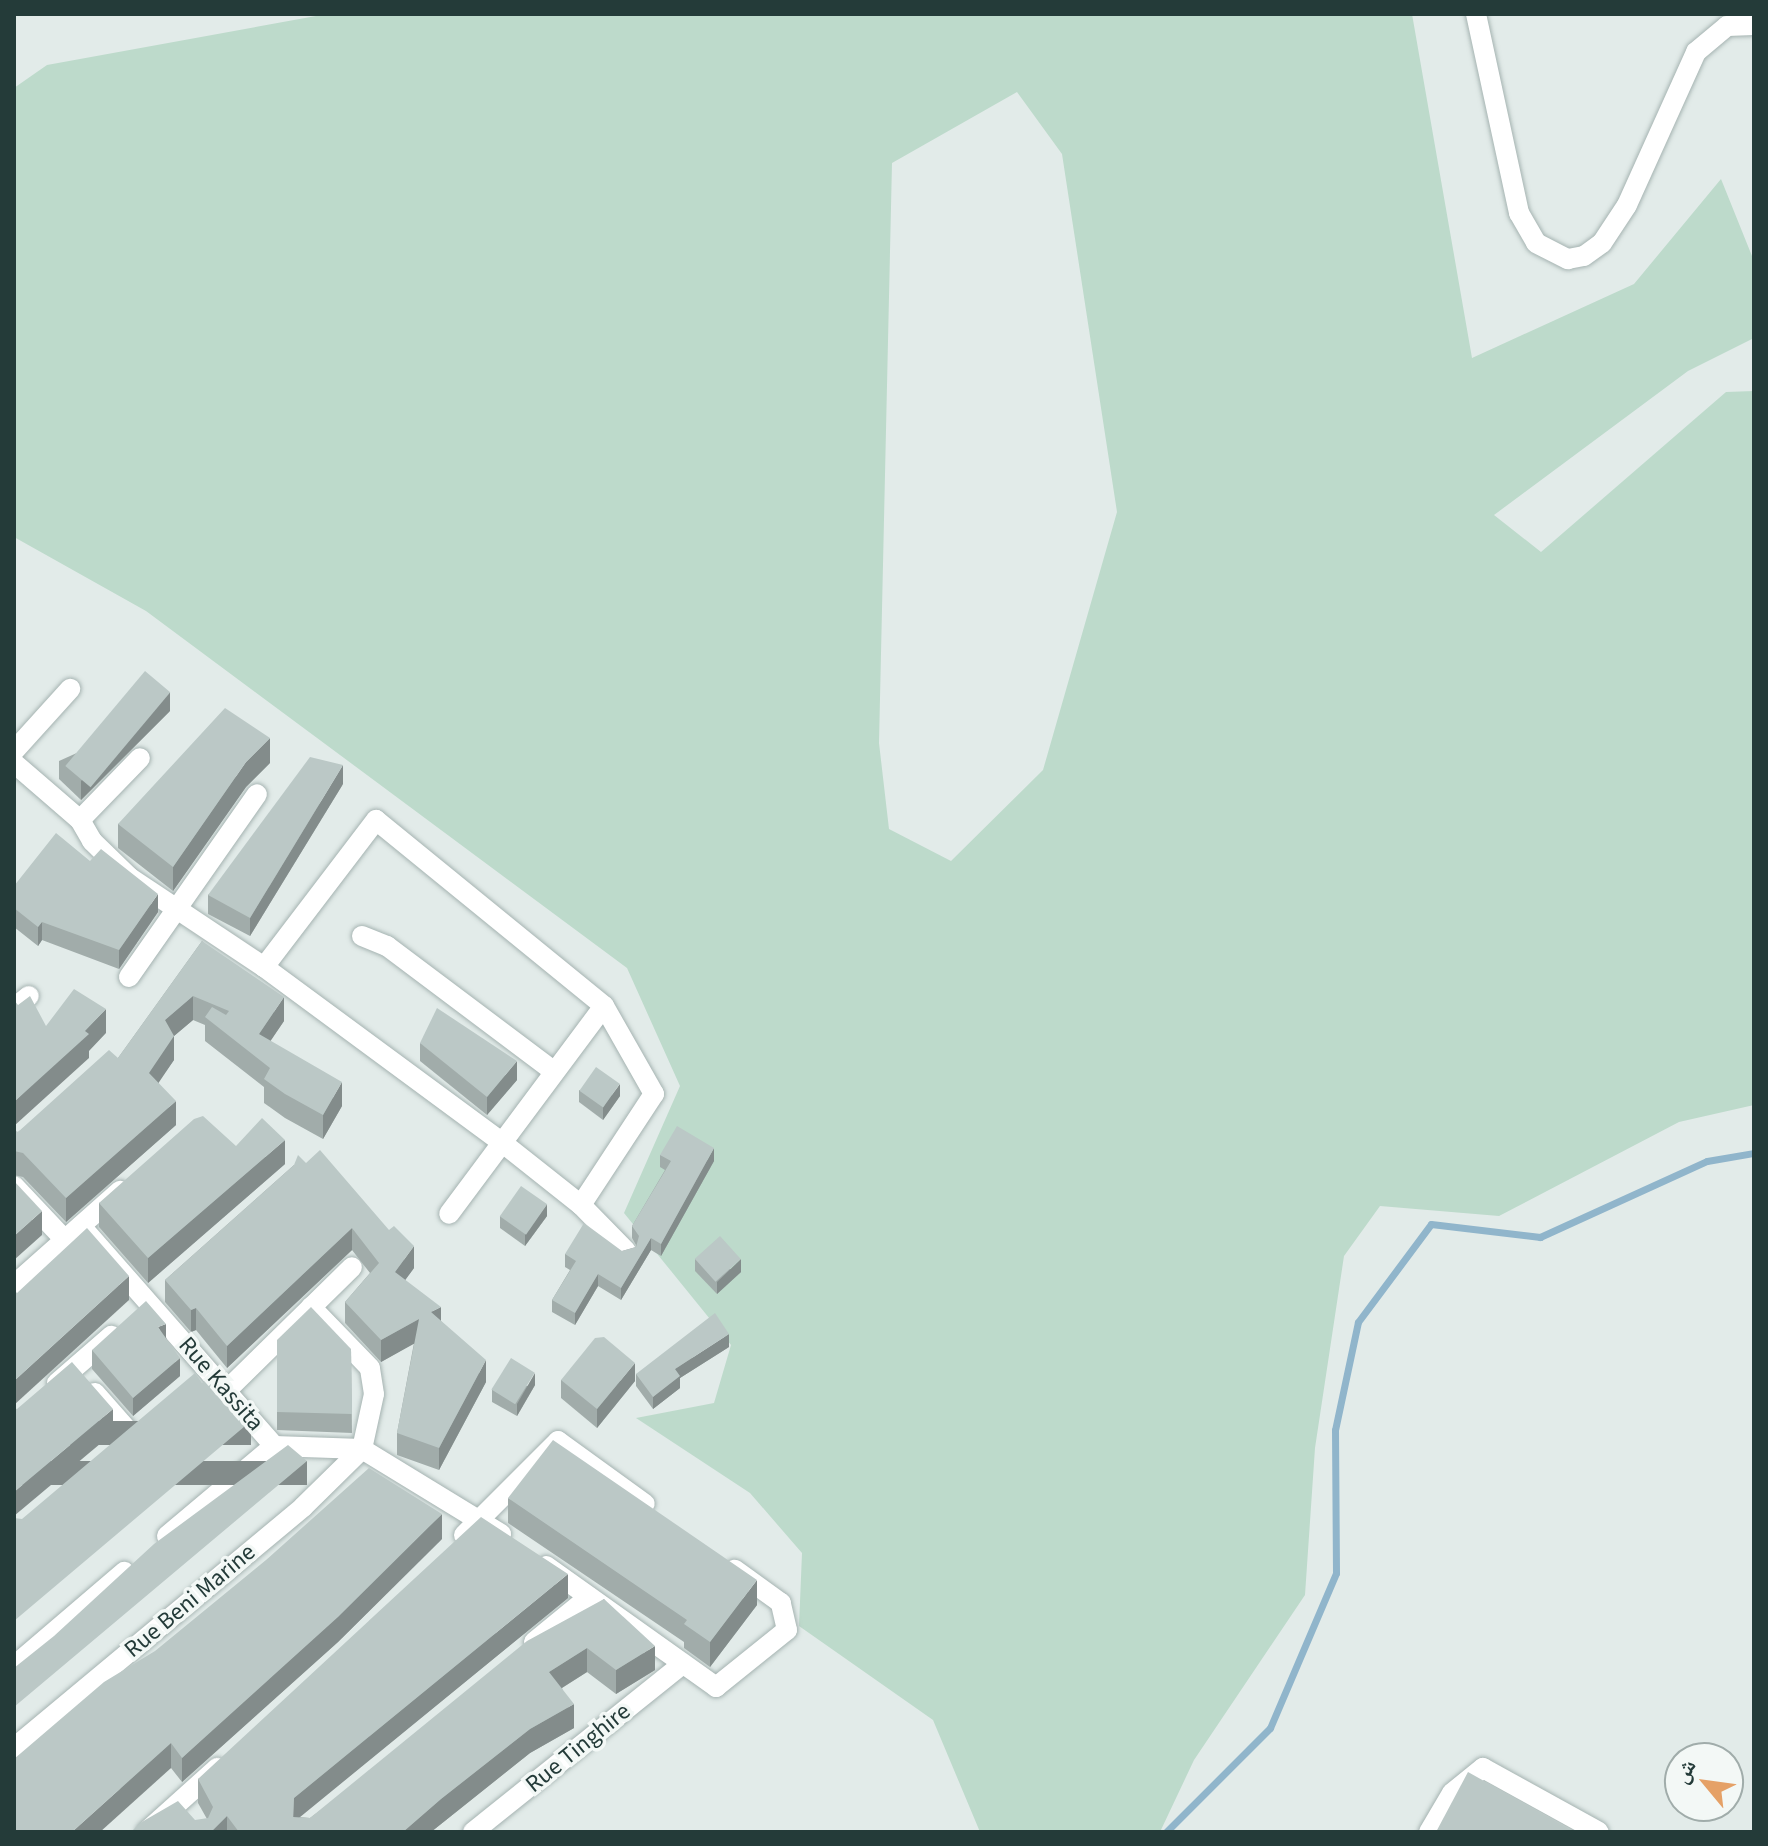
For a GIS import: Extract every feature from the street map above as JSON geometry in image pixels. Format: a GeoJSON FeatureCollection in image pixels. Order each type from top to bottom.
{"type":"FeatureCollection","features":[{"type":"Feature","properties":{"kind":"street"},"geometry":{"type":"LineString","coordinates":[[1476,14],[1519,213],[1536,243],[1568,259],[1584,256],[1602,243],[1627,205],[1696,52],[1727,26],[1754,25]]}},
{"type":"Feature","properties":{"kind":"street"},"geometry":{"type":"LineString","coordinates":[[14,751],[70,689]]}},
{"type":"Feature","properties":{"kind":"street"},"geometry":{"type":"LineString","coordinates":[[80,820],[140,758]]}},
{"type":"Feature","properties":{"kind":"street"},"geometry":{"type":"LineString","coordinates":[[14,763],[80,820],[112,861],[173,908],[264,967],[504,1144],[581,1205],[626,1251]]}},
{"type":"Feature","properties":{"kind":"street"},"geometry":{"type":"LineString","coordinates":[[129,977],[173,908],[257,794]]}},
{"type":"Feature","properties":{"kind":"street"},"geometry":{"type":"LineString","coordinates":[[264,967],[376,820],[604,1006],[654,1094],[581,1205]]}},
{"type":"Feature","properties":{"kind":"street"},"geometry":{"type":"LineString","coordinates":[[362,936],[387,946],[552,1070]]}},
{"type":"Feature","properties":{"kind":"street"},"geometry":{"type":"LineString","coordinates":[[449,1214],[504,1144],[552,1070],[604,1006]]}},
{"type":"Feature","properties":{"kind":"street"},"geometry":{"type":"LineString","coordinates":[[14,1285],[140,1174]]}},
{"type":"Feature","properties":{"kind":"street","name":"Rue Kassita"},"geometry":{"type":"LineString","coordinates":[[14,1186],[155,1297],[209,1369],[274,1446],[362,1449],[480,1519],[716,1687],[787,1630],[781,1603],[719,1558]]}},
{"type":"Feature","properties":{"kind":"street"},"geometry":{"type":"LineString","coordinates":[[227,1390],[352,1267]]}},
{"type":"Feature","properties":{"kind":"street"},"geometry":{"type":"LineString","coordinates":[[38,1400],[155,1297]]}},
{"type":"Feature","properties":{"kind":"street"},"geometry":{"type":"LineString","coordinates":[[311,1307],[370,1368],[374,1394],[362,1449]]}},
{"type":"Feature","properties":{"kind":"street"},"geometry":{"type":"LineString","coordinates":[[74,1368],[131,1434]]}},
{"type":"Feature","properties":{"kind":"street"},"geometry":{"type":"LineString","coordinates":[[187,1388],[209,1369]]}},
{"type":"Feature","properties":{"kind":"street"},"geometry":{"type":"LineString","coordinates":[[115,1449],[153,1416]]}},
{"type":"Feature","properties":{"kind":"street"},"geometry":{"type":"LineString","coordinates":[[447,1552],[558,1441],[657,1513]]}},
{"type":"Feature","properties":{"kind":"street"},"geometry":{"type":"LineString","coordinates":[[14,1666],[274,1446]]}},
{"type":"Feature","properties":{"kind":"street","name":"Rue Beni Marine"},"geometry":{"type":"LineString","coordinates":[[14,1748],[303,1507],[362,1449]]}},
{"type":"Feature","properties":{"kind":"street"},"geometry":{"type":"LineString","coordinates":[[518,1656],[589,1597]]}},
{"type":"Feature","properties":{"kind":"street","name":"Rue Tinghire"},"geometry":{"type":"LineString","coordinates":[[473,1832],[683,1664]]}},
{"type":"Feature","properties":{"kind":"street"},"geometry":{"type":"LineString","coordinates":[[146,1832],[234,1753]]}},
{"type":"Feature","properties":{"kind":"street"},"geometry":{"type":"LineString","coordinates":[[1429,1832],[1452,1793],[1483,1768],[1599,1832]]}},
{"type":"Feature","properties":{"kind":"street"},"geometry":{"type":"LineString","coordinates":[[177,1804],[192,1823]]}},
{"type":"Feature","properties":{"kind":"green space"},"geometry":{"type":"Polygon","coordinates":[[[327,14],[1412,14],[1472,358],[1634,284],[1721,179],[1754,261],[1754,338],[1688,371],[1494,515],[1541,552],[1726,392],[1754,391],[1754,1105],[1679,1122],[1499,1216],[1380,1206],[1344,1256],[1315,1448],[1305,1595],[1194,1760],[1160,1832],[980,1832],[933,1720],[799,1626],[802,1553],[750,1493],[636,1418],[714,1403],[731,1345],[624,1213],[680,1086],[627,968],[146,611],[14,537],[14,88],[47,65],[327,14]],[[1017,92],[892,163],[879,743],[889,829],[951,861],[1043,770],[1117,512],[1062,154],[1017,92]]]}},
{"type":"Feature","properties":{"kind":"building"},"geometry":{"type":"Polygon","coordinates":[[[145,671],[170,692],[91,787],[65,766],[145,671]]]}},
{"type":"Feature","properties":{"kind":"building"},"geometry":{"type":"Polygon","coordinates":[[[225,708],[270,738],[246,762],[173,867],[118,824],[225,708]]]}},
{"type":"Feature","properties":{"kind":"building"},"geometry":{"type":"Polygon","coordinates":[[[310,757],[343,765],[250,918],[208,895],[310,757]]]}},
{"type":"Feature","properties":{"kind":"building"},"geometry":{"type":"Polygon","coordinates":[[[56,833],[90,861],[101,849],[158,894],[119,950],[42,922],[38,927],[14,908],[14,886],[56,833]]]}},
{"type":"Feature","properties":{"kind":"building"},"geometry":{"type":"Polygon","coordinates":[[[202,941],[284,997],[259,1034],[342,1082],[323,1115],[285,1094],[264,1079],[270,1068],[205,1017],[212,1007],[226,1015],[229,1011],[193,996],[165,1020],[174,1036],[149,1073],[176,1101],[66,1198],[23,1153],[14,1151],[14,1131],[18,1132],[109,1050],[118,1058],[202,941]]]}},
{"type":"Feature","properties":{"kind":"building"},"geometry":{"type":"Polygon","coordinates":[[[74,989],[106,1009],[85,1031],[89,1034],[14,1102],[14,1000],[18,1005],[30,996],[46,1026],[74,989]]]}},
{"type":"Feature","properties":{"kind":"building"},"geometry":{"type":"Polygon","coordinates":[[[437,1008],[517,1061],[487,1097],[420,1043],[437,1008]]]}},
{"type":"Feature","properties":{"kind":"building"},"geometry":{"type":"Polygon","coordinates":[[[596,1067],[620,1084],[603,1107],[579,1091],[596,1067]]]}},
{"type":"Feature","properties":{"kind":"building"},"geometry":{"type":"Polygon","coordinates":[[[203,1116],[236,1146],[262,1118],[285,1140],[148,1258],[99,1203],[194,1119],[203,1116]]]}},
{"type":"Feature","properties":{"kind":"building"},"geometry":{"type":"Polygon","coordinates":[[[677,1126],[714,1148],[661,1244],[651,1238],[621,1288],[598,1274],[575,1313],[552,1300],[576,1261],[565,1254],[584,1223],[622,1251],[636,1247],[639,1236],[632,1226],[671,1161],[660,1155],[677,1126]]]}},
{"type":"Feature","properties":{"kind":"building"},"geometry":{"type":"Polygon","coordinates":[[[320,1150],[389,1230],[394,1226],[414,1246],[395,1272],[441,1307],[431,1312],[486,1360],[439,1448],[397,1433],[419,1319],[381,1340],[345,1302],[379,1263],[352,1228],[227,1346],[196,1308],[191,1310],[165,1280],[294,1165],[298,1155],[306,1163],[320,1150]]]}},
{"type":"Feature","properties":{"kind":"building"},"geometry":{"type":"Polygon","coordinates":[[[14,1181],[42,1211],[14,1236],[14,1181]]]}},
{"type":"Feature","properties":{"kind":"building"},"geometry":{"type":"Polygon","coordinates":[[[521,1186],[547,1204],[526,1235],[500,1216],[521,1186]]]}},
{"type":"Feature","properties":{"kind":"building"},"geometry":{"type":"Polygon","coordinates":[[[87,1228],[129,1276],[14,1381],[14,1290],[17,1293],[87,1228]]]}},
{"type":"Feature","properties":{"kind":"building"},"geometry":{"type":"Polygon","coordinates":[[[720,1236],[741,1259],[715,1282],[695,1259],[720,1236]]]}},
{"type":"Feature","properties":{"kind":"building"},"geometry":{"type":"Polygon","coordinates":[[[146,1301],[166,1324],[158,1327],[180,1358],[133,1398],[92,1350],[146,1301]]]}},
{"type":"Feature","properties":{"kind":"building"},"geometry":{"type":"Polygon","coordinates":[[[311,1307],[351,1349],[352,1414],[277,1412],[277,1340],[311,1307]]]}},
{"type":"Feature","properties":{"kind":"building"},"geometry":{"type":"Polygon","coordinates":[[[715,1313],[729,1334],[675,1369],[680,1376],[653,1397],[636,1374],[715,1313]]]}},
{"type":"Feature","properties":{"kind":"building"},"geometry":{"type":"Polygon","coordinates":[[[604,1337],[635,1363],[597,1409],[561,1380],[595,1338],[604,1337]]]}},
{"type":"Feature","properties":{"kind":"building"},"geometry":{"type":"Polygon","coordinates":[[[511,1358],[535,1373],[515,1404],[491,1389],[511,1358]]]}},
{"type":"Feature","properties":{"kind":"building"},"geometry":{"type":"Polygon","coordinates":[[[72,1362],[113,1409],[14,1492],[14,1408],[17,1409],[72,1362]]]}},
{"type":"Feature","properties":{"kind":"building"},"geometry":{"type":"Polygon","coordinates":[[[195,1373],[202,1383],[214,1374],[251,1421],[14,1621],[14,1518],[22,1519],[195,1373]]]}},
{"type":"Feature","properties":{"kind":"building"},"geometry":{"type":"Polygon","coordinates":[[[553,1440],[757,1580],[710,1642],[684,1624],[687,1620],[508,1498],[553,1440]]]}},
{"type":"Feature","properties":{"kind":"building"},"geometry":{"type":"Polygon","coordinates":[[[288,1445],[307,1461],[14,1707],[14,1668],[54,1636],[154,1544],[288,1445]]]}},
{"type":"Feature","properties":{"kind":"building"},"geometry":{"type":"Polygon","coordinates":[[[369,1468],[442,1514],[338,1617],[182,1758],[171,1743],[72,1832],[14,1832],[14,1759],[104,1682],[155,1651],[266,1560],[369,1468]]]}},
{"type":"Feature","properties":{"kind":"building"},"geometry":{"type":"Polygon","coordinates":[[[481,1517],[568,1574],[294,1798],[293,1817],[310,1818],[527,1641],[604,1599],[655,1646],[616,1670],[587,1648],[549,1672],[574,1704],[530,1729],[403,1832],[239,1832],[227,1816],[211,1832],[131,1832],[140,1823],[178,1801],[195,1820],[208,1818],[213,1807],[198,1779],[481,1517]]]}},
{"type":"Feature","properties":{"kind":"building"},"geometry":{"type":"Polygon","coordinates":[[[1468,1772],[1575,1832],[1436,1832],[1468,1772]]]}},
{"type":"Feature","properties":{"kind":"waterway"},"geometry":{"type":"LineString","coordinates":[[1166,1832],[1270,1728],[1336,1573],[1335,1430],[1358,1322],[1431,1224],[1540,1237],[1707,1161],[1754,1153]]}}]}
